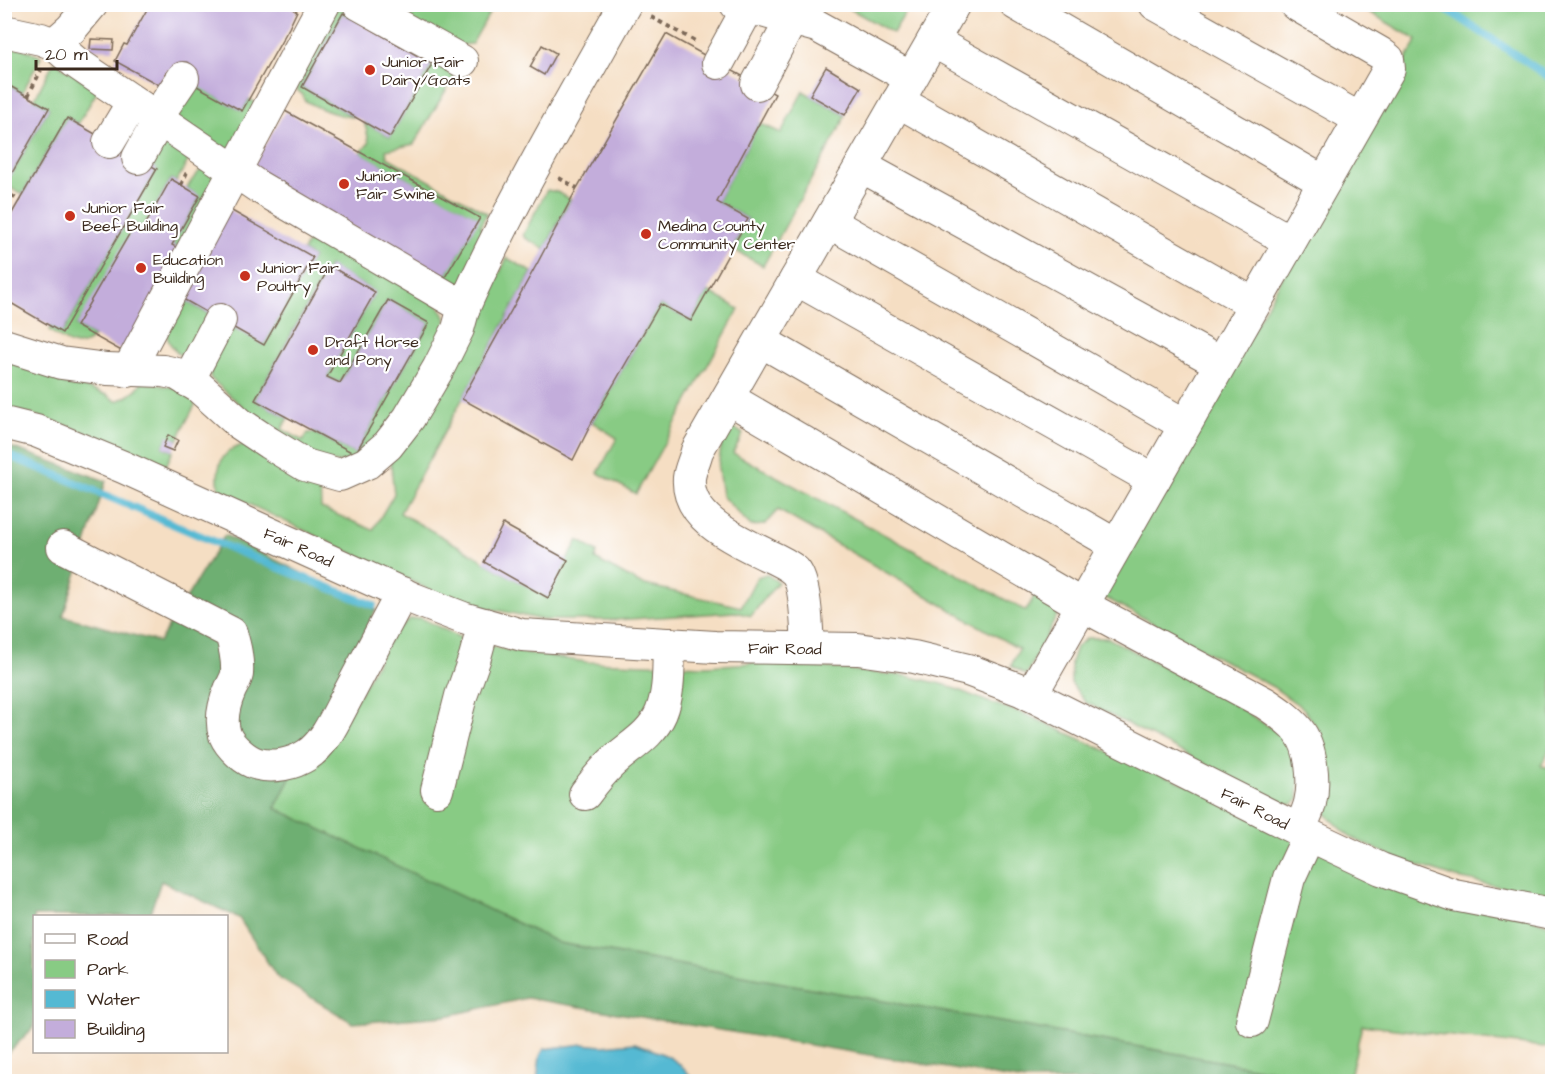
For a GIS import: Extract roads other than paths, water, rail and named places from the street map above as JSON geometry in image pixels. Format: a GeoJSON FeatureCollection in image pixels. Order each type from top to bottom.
{"type":"FeatureCollection","features":[{"type":"Feature","properties":{"kind":"street"},"geometry":{"type":"LineString","coordinates":[[54,44],[71,29],[92,4]]}},
{"type":"Feature","properties":{"kind":"street"},"geometry":{"type":"LineString","coordinates":[[128,371],[234,171],[279,66],[324,4]]}},
{"type":"Feature","properties":{"kind":"street"},"geometry":{"type":"LineString","coordinates":[[359,4],[462,61]]}},
{"type":"Feature","properties":{"kind":"street"},"geometry":{"type":"LineString","coordinates":[[4,345],[61,363],[177,374],[209,395],[239,423],[305,465],[340,475],[367,463],[388,445],[409,418],[438,369],[458,329],[464,307],[497,236],[625,4]]}},
{"type":"Feature","properties":{"kind":"street"},"geometry":{"type":"LineString","coordinates":[[808,648],[803,591],[796,572],[723,532],[703,514],[692,498],[689,478],[697,451],[954,4]]}},
{"type":"Feature","properties":{"kind":"street"},"geometry":{"type":"LineString","coordinates":[[1016,4],[1324,182]]}},
{"type":"Feature","properties":{"kind":"street"},"geometry":{"type":"LineString","coordinates":[[1155,4],[1360,119]]}},
{"type":"Feature","properties":{"kind":"street"},"geometry":{"type":"LineString","coordinates":[[718,63],[742,6],[817,26],[905,89],[1254,304]]}},
{"type":"Feature","properties":{"kind":"street"},"geometry":{"type":"LineString","coordinates":[[1030,695],[1389,69],[1388,59],[1308,8]]}},
{"type":"Feature","properties":{"kind":"street"},"geometry":{"type":"LineString","coordinates":[[757,84],[792,19]]}},
{"type":"Feature","properties":{"kind":"street"},"geometry":{"type":"LineString","coordinates":[[4,31],[54,44],[75,62],[234,171],[464,307]]}},
{"type":"Feature","properties":{"kind":"street"},"geometry":{"type":"LineString","coordinates":[[933,41],[1290,241]]}},
{"type":"Feature","properties":{"kind":"street"},"geometry":{"type":"LineString","coordinates":[[109,142],[150,113],[183,78]]}},
{"type":"Feature","properties":{"kind":"street"},"geometry":{"type":"LineString","coordinates":[[138,158],[150,113]]}},
{"type":"Feature","properties":{"kind":"street"},"geometry":{"type":"LineString","coordinates":[[861,166],[1220,363]]}},
{"type":"Feature","properties":{"kind":"street"},"geometry":{"type":"LineString","coordinates":[[829,222],[1185,425]]}},
{"type":"Feature","properties":{"kind":"street"},"geometry":{"type":"LineString","coordinates":[[796,279],[1154,480]]}},
{"type":"Feature","properties":{"kind":"street"},"geometry":{"type":"LineString","coordinates":[[188,381],[220,320]]}},
{"type":"Feature","properties":{"kind":"street"},"geometry":{"type":"LineString","coordinates":[[761,341],[1116,545]]}},
{"type":"Feature","properties":{"kind":"street"},"geometry":{"type":"LineString","coordinates":[[728,398],[1082,605],[1265,703],[1300,732],[1308,747],[1311,763],[1310,806],[1252,1021]]}},
{"type":"Feature","properties":{"kind":"street","name":"Fair Road"},"geometry":{"type":"LineString","coordinates":[[4,423],[36,431],[123,467],[402,593],[463,618],[522,635],[715,647],[858,649],[914,657],[968,670],[1021,690],[1304,832],[1381,868],[1454,895],[1552,914]]}},
{"type":"Feature","properties":{"kind":"street"},"geometry":{"type":"LineString","coordinates":[[63,547],[231,633],[237,653],[237,676],[224,708],[222,724],[226,738],[238,753],[252,762],[268,766],[295,760],[307,755],[316,747],[340,709],[402,593]]}},
{"type":"Feature","properties":{"kind":"street"},"geometry":{"type":"LineString","coordinates":[[437,790],[461,696],[484,624]]}},
{"type":"Feature","properties":{"kind":"street"},"geometry":{"type":"LineString","coordinates":[[585,794],[614,761],[654,726],[668,689],[669,644]]}},
{"type":"Feature","properties":{"kind":"water"},"geometry":{"type":"Polygon","coordinates":[[[635,1043],[676,1061],[693,1081],[537,1081],[540,1056],[544,1049],[583,1044],[602,1046],[635,1043]]]}},
{"type":"Feature","properties":{"kind":"waterway"},"geometry":{"type":"LineString","coordinates":[[1436,4],[1552,79]]}},
{"type":"Feature","properties":{"kind":"waterway"},"geometry":{"type":"LineString","coordinates":[[4,454],[373,605]]}},
{"type":"Feature","properties":{"kind":"place","name":"Junior Fair Dairy/Goats"},"geometry":{"type":"Point","coordinates":[370,70]}},
{"type":"Feature","properties":{"kind":"place","name":"Junior Fair Swine"},"geometry":{"type":"Point","coordinates":[344,184]}},
{"type":"Feature","properties":{"kind":"place","name":"Junior Fair Beef Building"},"geometry":{"type":"Point","coordinates":[70,216]}},
{"type":"Feature","properties":{"kind":"place","name":"Medina County Community Center"},"geometry":{"type":"Point","coordinates":[646,234]}},
{"type":"Feature","properties":{"kind":"place","name":"Education Building"},"geometry":{"type":"Point","coordinates":[141,268]}},
{"type":"Feature","properties":{"kind":"place","name":"Junior Fair Poultry"},"geometry":{"type":"Point","coordinates":[245,276]}},
{"type":"Feature","properties":{"kind":"place","name":"Draft Horse and Pony"},"geometry":{"type":"Point","coordinates":[313,350]}}]}
